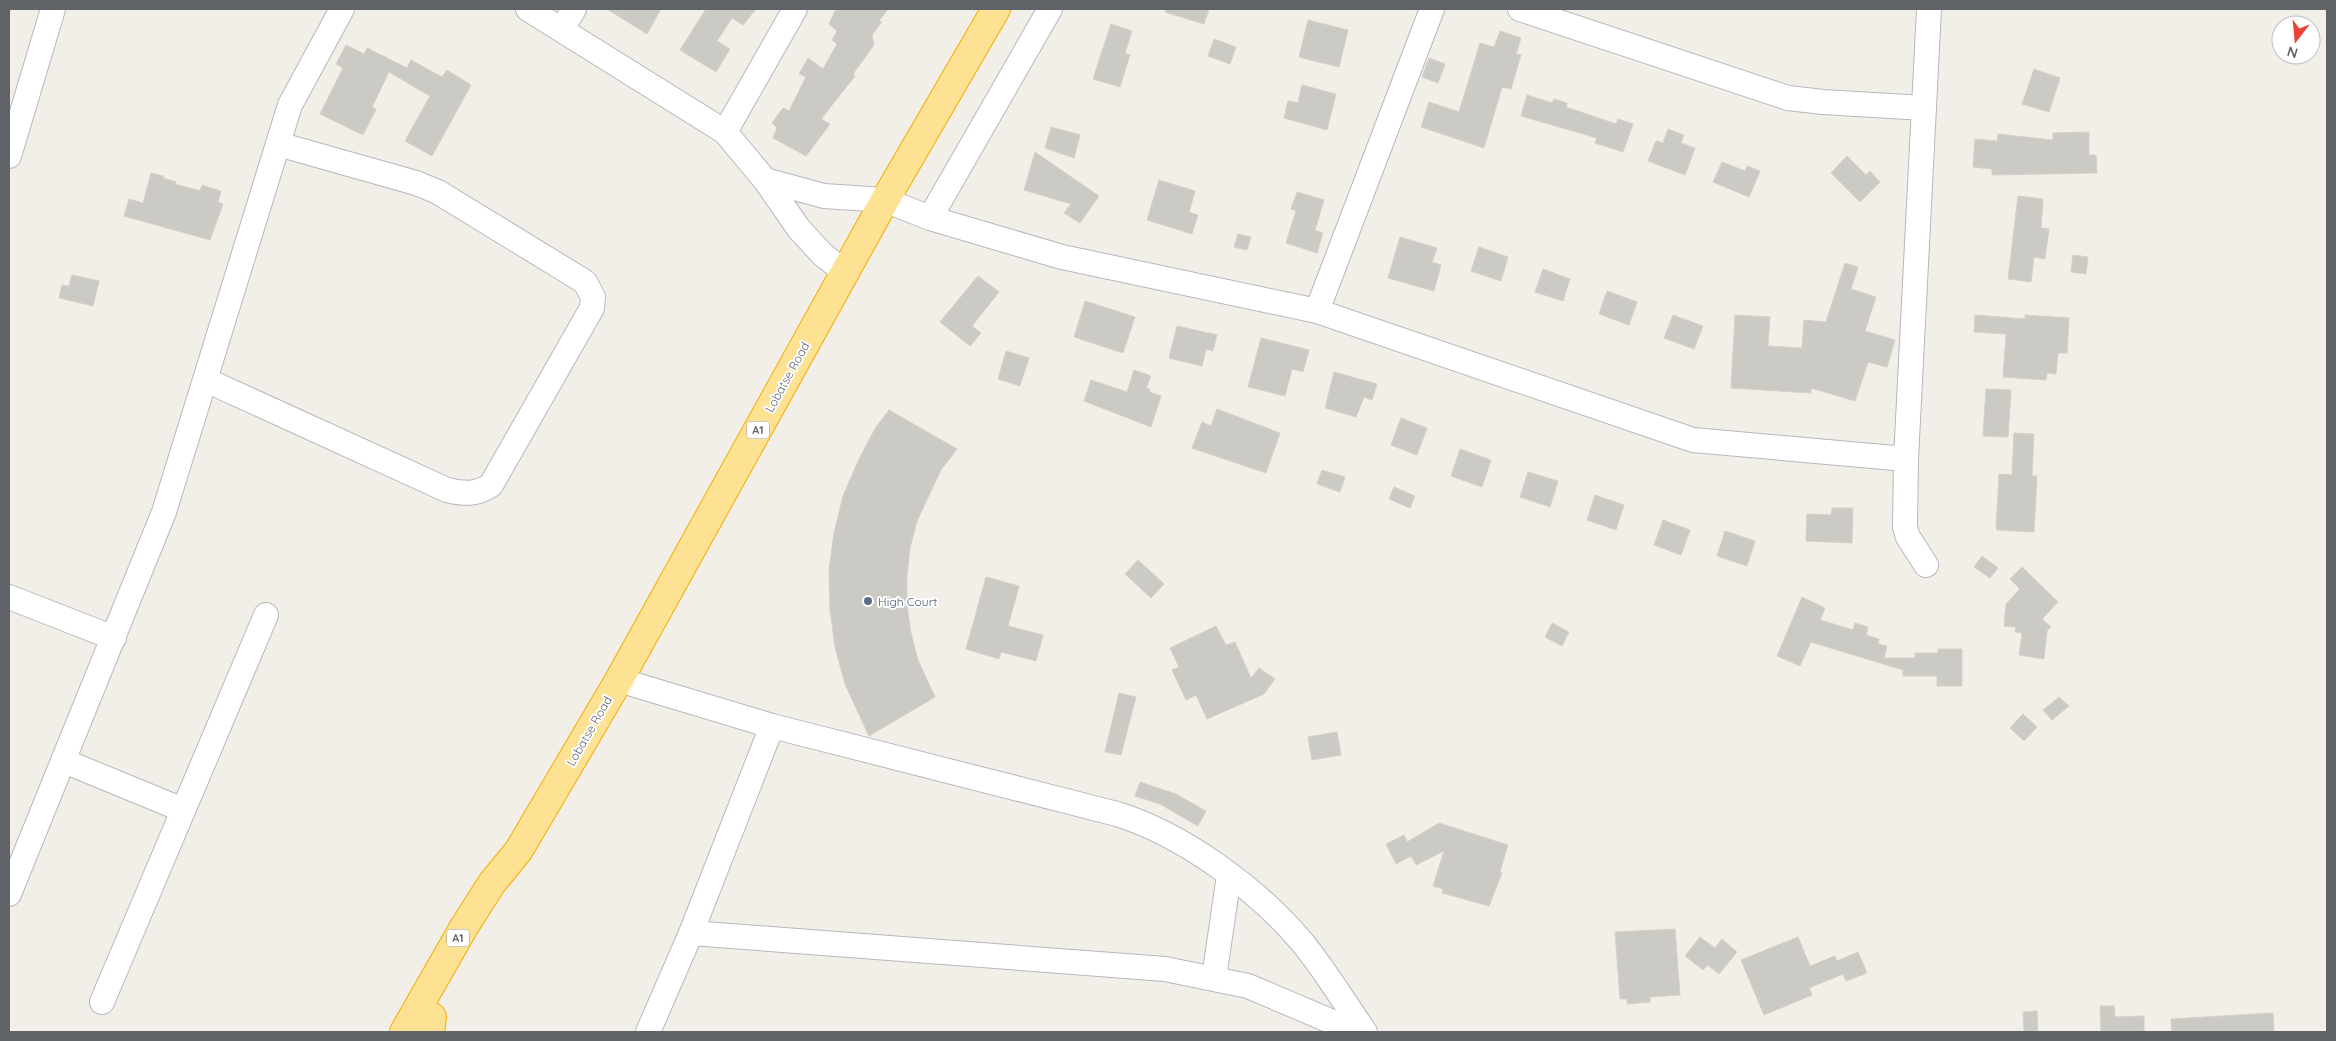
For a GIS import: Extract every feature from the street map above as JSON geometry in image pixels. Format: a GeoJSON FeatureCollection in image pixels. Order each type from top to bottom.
{"type":"FeatureCollection","features":[{"type":"Feature","properties":{"kind":"highway","name":"Lobatse Road"},"geometry":{"type":"LineString","coordinates":[[404,1032],[492,883],[519,850],[619,680],[845,272],[996,9]]}},
{"type":"Feature","properties":{"kind":"highway","name":"Lobatse Road"},"geometry":{"type":"LineString","coordinates":[[429,1027],[502,893],[519,850]]}},
{"type":"Feature","properties":{"kind":"street"},"geometry":{"type":"LineString","coordinates":[[9,156],[53,9]]}},
{"type":"Feature","properties":{"kind":"street"},"geometry":{"type":"LineString","coordinates":[[9,894],[164,512],[296,90],[342,9]]}},
{"type":"Feature","properties":{"kind":"street"},"geometry":{"type":"LineString","coordinates":[[528,9],[725,132],[765,180],[810,242],[823,256],[845,272]]}},
{"type":"Feature","properties":{"kind":"street"},"geometry":{"type":"LineString","coordinates":[[562,29],[574,9]]}},
{"type":"Feature","properties":{"kind":"street"},"geometry":{"type":"LineString","coordinates":[[725,132],[796,9]]}},
{"type":"Feature","properties":{"kind":"street"},"geometry":{"type":"LineString","coordinates":[[930,218],[1050,9]]}},
{"type":"Feature","properties":{"kind":"street"},"geometry":{"type":"LineString","coordinates":[[1317,311],[1432,9]]}},
{"type":"Feature","properties":{"kind":"street"},"geometry":{"type":"LineString","coordinates":[[1520,9],[1788,98],[1924,108]]}},
{"type":"Feature","properties":{"kind":"street"},"geometry":{"type":"LineString","coordinates":[[1926,565],[1908,537],[1905,527],[1906,459],[1929,9]]}},
{"type":"Feature","properties":{"kind":"street"},"geometry":{"type":"LineString","coordinates":[[206,380],[447,490],[463,494],[480,492],[491,485],[592,308],[593,297],[585,282],[438,192],[416,183],[278,144]]}},
{"type":"Feature","properties":{"kind":"street"},"geometry":{"type":"LineString","coordinates":[[765,180],[824,196],[886,200],[930,218],[1062,257],[1317,311],[1693,440],[1906,459]]}},
{"type":"Feature","properties":{"kind":"street"},"geometry":{"type":"LineString","coordinates":[[9,598],[114,638]]}},
{"type":"Feature","properties":{"kind":"street"},"geometry":{"type":"LineString","coordinates":[[102,1002],[266,615]]}},
{"type":"Feature","properties":{"kind":"street"},"geometry":{"type":"LineString","coordinates":[[619,680],[772,726],[1128,817],[1184,843],[1229,875],[1279,918],[1302,943],[1365,1032]]}},
{"type":"Feature","properties":{"kind":"street"},"geometry":{"type":"LineString","coordinates":[[648,1032],[690,933],[772,726]]}},
{"type":"Feature","properties":{"kind":"street"},"geometry":{"type":"LineString","coordinates":[[64,761],[183,810]]}},
{"type":"Feature","properties":{"kind":"street"},"geometry":{"type":"LineString","coordinates":[[1214,978],[1229,875]]}},
{"type":"Feature","properties":{"kind":"street"},"geometry":{"type":"LineString","coordinates":[[690,933],[1165,969],[1214,978],[1260,990],[1356,1032]]}},
{"type":"Feature","properties":{"kind":"building"},"geometry":{"type":"Polygon","coordinates":[[[607,9],[661,9],[647,34],[607,9]]]}},
{"type":"Feature","properties":{"kind":"building"},"geometry":{"type":"Polygon","coordinates":[[[706,9],[756,9],[743,25],[732,18],[717,41],[730,49],[716,72],[680,50],[706,9]]]}},
{"type":"Feature","properties":{"kind":"building"},"geometry":{"type":"Polygon","coordinates":[[[836,9],[888,9],[879,21],[882,22],[872,35],[874,45],[853,74],[855,76],[821,119],[830,124],[806,156],[773,138],[777,128],[772,123],[783,108],[789,111],[806,77],[799,74],[808,58],[823,69],[837,44],[832,40],[837,31],[829,24],[836,9]]]}},
{"type":"Feature","properties":{"kind":"building"},"geometry":{"type":"Polygon","coordinates":[[[1166,9],[1209,9],[1204,24],[1165,12],[1166,9]]]}},
{"type":"Feature","properties":{"kind":"building"},"geometry":{"type":"Polygon","coordinates":[[[1308,20],[1348,30],[1339,67],[1299,57],[1308,20]]]}},
{"type":"Feature","properties":{"kind":"building"},"geometry":{"type":"Polygon","coordinates":[[[1111,24],[1132,31],[1125,53],[1130,55],[1120,87],[1093,79],[1111,24]]]}},
{"type":"Feature","properties":{"kind":"building"},"geometry":{"type":"Polygon","coordinates":[[[1500,31],[1521,38],[1516,54],[1521,55],[1511,89],[1502,87],[1484,148],[1421,127],[1429,102],[1459,112],[1480,43],[1494,47],[1500,31]]]}},
{"type":"Feature","properties":{"kind":"building"},"geometry":{"type":"Polygon","coordinates":[[[1214,39],[1236,47],[1230,64],[1208,56],[1214,39]]]}},
{"type":"Feature","properties":{"kind":"building"},"geometry":{"type":"Polygon","coordinates":[[[346,45],[364,54],[367,48],[407,68],[411,60],[442,77],[447,70],[471,85],[432,156],[405,141],[430,96],[389,72],[372,107],[376,109],[363,135],[320,114],[343,68],[336,64],[346,45]]]}},
{"type":"Feature","properties":{"kind":"building"},"geometry":{"type":"Polygon","coordinates":[[[1429,58],[1445,64],[1438,83],[1422,77],[1429,58]]]}},
{"type":"Feature","properties":{"kind":"building"},"geometry":{"type":"Polygon","coordinates":[[[2034,69],[2060,78],[2049,112],[2022,104],[2034,69]]]}},
{"type":"Feature","properties":{"kind":"building"},"geometry":{"type":"Polygon","coordinates":[[[1302,85],[1336,94],[1327,130],[1284,118],[1288,101],[1298,103],[1302,85]]]}},
{"type":"Feature","properties":{"kind":"building"},"geometry":{"type":"Polygon","coordinates":[[[1527,95],[1552,103],[1554,99],[1567,103],[1566,107],[1616,124],[1618,119],[1633,124],[1623,152],[1595,143],[1597,138],[1521,116],[1527,95]]]}},
{"type":"Feature","properties":{"kind":"building"},"geometry":{"type":"Polygon","coordinates":[[[1051,127],[1080,135],[1074,158],[1045,148],[1051,127]]]}},
{"type":"Feature","properties":{"kind":"building"},"geometry":{"type":"Polygon","coordinates":[[[1668,129],[1684,135],[1681,143],[1695,148],[1685,175],[1648,161],[1656,141],[1663,143],[1668,129]]]}},
{"type":"Feature","properties":{"kind":"building"},"geometry":{"type":"Polygon","coordinates":[[[2089,132],[2089,155],[2096,155],[2097,173],[1992,175],[1992,169],[1973,167],[1975,139],[1997,141],[1998,134],[2053,140],[2053,133],[2089,132]]]}},
{"type":"Feature","properties":{"kind":"building"},"geometry":{"type":"Polygon","coordinates":[[[1035,152],[1099,196],[1080,223],[1064,213],[1071,204],[1024,190],[1035,152]]]}},
{"type":"Feature","properties":{"kind":"building"},"geometry":{"type":"Polygon","coordinates":[[[1847,156],[1866,175],[1870,171],[1880,182],[1860,202],[1831,173],[1847,156]]]}},
{"type":"Feature","properties":{"kind":"building"},"geometry":{"type":"Polygon","coordinates":[[[1722,162],[1745,171],[1747,166],[1760,171],[1749,197],[1713,182],[1722,162]]]}},
{"type":"Feature","properties":{"kind":"building"},"geometry":{"type":"Polygon","coordinates":[[[151,173],[164,176],[163,178],[176,182],[175,184],[200,191],[202,185],[221,191],[218,202],[223,204],[210,240],[124,216],[129,199],[143,203],[151,173]]]}},
{"type":"Feature","properties":{"kind":"building"},"geometry":{"type":"Polygon","coordinates":[[[1159,180],[1195,191],[1189,212],[1198,215],[1192,234],[1147,220],[1159,180]]]}},
{"type":"Feature","properties":{"kind":"building"},"geometry":{"type":"Polygon","coordinates":[[[1297,192],[1324,200],[1315,230],[1323,233],[1317,253],[1286,243],[1296,211],[1291,209],[1297,192]]]}},
{"type":"Feature","properties":{"kind":"building"},"geometry":{"type":"Polygon","coordinates":[[[2018,196],[2043,199],[2041,228],[2049,229],[2045,259],[2034,257],[2031,282],[2008,279],[2018,196]]]}},
{"type":"Feature","properties":{"kind":"building"},"geometry":{"type":"Polygon","coordinates":[[[1238,234],[1251,237],[1247,250],[1234,247],[1238,234]]]}},
{"type":"Feature","properties":{"kind":"building"},"geometry":{"type":"Polygon","coordinates":[[[1400,237],[1437,248],[1432,262],[1441,265],[1434,291],[1388,278],[1400,237]]]}},
{"type":"Feature","properties":{"kind":"building"},"geometry":{"type":"Polygon","coordinates":[[[1479,247],[1508,257],[1501,281],[1471,271],[1479,247]]]}},
{"type":"Feature","properties":{"kind":"building"},"geometry":{"type":"Polygon","coordinates":[[[2073,255],[2088,257],[2086,274],[2071,272],[2073,255]]]}},
{"type":"Feature","properties":{"kind":"building"},"geometry":{"type":"Polygon","coordinates":[[[1845,263],[1858,267],[1851,289],[1876,297],[1865,331],[1895,340],[1887,367],[1868,362],[1855,401],[1811,388],[1811,393],[1731,388],[1735,315],[1770,317],[1768,346],[1802,348],[1804,320],[1826,322],[1845,263]]]}},
{"type":"Feature","properties":{"kind":"building"},"geometry":{"type":"Polygon","coordinates":[[[1543,269],[1570,279],[1563,301],[1535,292],[1543,269]]]}},
{"type":"Feature","properties":{"kind":"building"},"geometry":{"type":"Polygon","coordinates":[[[72,275],[99,281],[93,306],[59,298],[62,285],[69,286],[72,275]]]}},
{"type":"Feature","properties":{"kind":"building"},"geometry":{"type":"Polygon","coordinates":[[[978,276],[999,292],[972,326],[981,333],[970,346],[940,322],[978,276]]]}},
{"type":"Feature","properties":{"kind":"building"},"geometry":{"type":"Polygon","coordinates":[[[1607,291],[1637,302],[1629,325],[1599,314],[1607,291]]]}},
{"type":"Feature","properties":{"kind":"building"},"geometry":{"type":"Polygon","coordinates":[[[1085,301],[1135,317],[1123,353],[1074,337],[1085,301]]]}},
{"type":"Feature","properties":{"kind":"building"},"geometry":{"type":"Polygon","coordinates":[[[1673,315],[1703,326],[1694,349],[1664,338],[1673,315]]]}},
{"type":"Feature","properties":{"kind":"building"},"geometry":{"type":"Polygon","coordinates":[[[1975,315],[2025,319],[2025,315],[2069,318],[2067,353],[2058,353],[2056,374],[2047,373],[2046,380],[2003,377],[2006,334],[1974,332],[1975,315]]]}},
{"type":"Feature","properties":{"kind":"building"},"geometry":{"type":"Polygon","coordinates":[[[1177,326],[1217,335],[1213,351],[1206,349],[1202,366],[1169,358],[1177,326]]]}},
{"type":"Feature","properties":{"kind":"building"},"geometry":{"type":"Polygon","coordinates":[[[1261,338],[1309,350],[1303,372],[1292,369],[1285,396],[1248,387],[1261,338]]]}},
{"type":"Feature","properties":{"kind":"building"},"geometry":{"type":"Polygon","coordinates":[[[1006,351],[1029,358],[1020,386],[998,379],[1006,351]]]}},
{"type":"Feature","properties":{"kind":"building"},"geometry":{"type":"Polygon","coordinates":[[[1134,370],[1151,376],[1146,388],[1150,389],[1149,392],[1161,396],[1151,427],[1084,401],[1091,380],[1127,392],[1134,370]]]}},
{"type":"Feature","properties":{"kind":"building"},"geometry":{"type":"Polygon","coordinates":[[[1334,372],[1377,384],[1372,400],[1364,397],[1356,417],[1325,408],[1334,372]]]}},
{"type":"Feature","properties":{"kind":"building"},"geometry":{"type":"Polygon","coordinates":[[[1986,389],[2011,390],[2008,437],[1983,436],[1986,389]]]}},
{"type":"Feature","properties":{"kind":"building"},"geometry":{"type":"Polygon","coordinates":[[[1217,409],[1280,433],[1266,473],[1192,448],[1202,422],[1211,426],[1217,409]]]}},
{"type":"Feature","properties":{"kind":"building"},"geometry":{"type":"Polygon","coordinates":[[[889,410],[957,449],[941,470],[917,521],[910,548],[907,576],[907,605],[911,633],[918,660],[935,697],[869,736],[845,684],[835,647],[830,609],[829,571],[834,533],[843,496],[858,461],[876,427],[889,410]]]}},
{"type":"Feature","properties":{"kind":"building"},"geometry":{"type":"Polygon","coordinates":[[[1401,418],[1427,428],[1417,455],[1391,445],[1401,418]]]}},
{"type":"Feature","properties":{"kind":"building"},"geometry":{"type":"Polygon","coordinates":[[[2014,433],[2034,434],[2032,476],[2037,476],[2034,532],[1997,530],[1996,526],[1999,474],[2012,475],[2014,433]]]}},
{"type":"Feature","properties":{"kind":"building"},"geometry":{"type":"Polygon","coordinates":[[[1460,449],[1491,460],[1482,487],[1451,476],[1460,449]]]}},
{"type":"Feature","properties":{"kind":"building"},"geometry":{"type":"Polygon","coordinates":[[[1322,470],[1345,477],[1340,492],[1317,484],[1322,470]]]}},
{"type":"Feature","properties":{"kind":"building"},"geometry":{"type":"Polygon","coordinates":[[[1528,472],[1558,481],[1550,507],[1520,497],[1528,472]]]}},
{"type":"Feature","properties":{"kind":"building"},"geometry":{"type":"Polygon","coordinates":[[[1394,487],[1415,496],[1410,508],[1389,499],[1394,487]]]}},
{"type":"Feature","properties":{"kind":"building"},"geometry":{"type":"Polygon","coordinates":[[[1595,495],[1624,505],[1616,530],[1587,520],[1595,495]]]}},
{"type":"Feature","properties":{"kind":"building"},"geometry":{"type":"Polygon","coordinates":[[[1832,508],[1853,508],[1852,543],[1806,541],[1807,514],[1831,515],[1832,508]]]}},
{"type":"Feature","properties":{"kind":"building"},"geometry":{"type":"Polygon","coordinates":[[[1663,520],[1690,530],[1681,555],[1654,545],[1663,520]]]}},
{"type":"Feature","properties":{"kind":"building"},"geometry":{"type":"Polygon","coordinates":[[[1725,531],[1755,541],[1747,566],[1717,556],[1725,531]]]}},
{"type":"Feature","properties":{"kind":"building"},"geometry":{"type":"Polygon","coordinates":[[[1982,556],[1998,568],[1990,578],[1974,567],[1982,556]]]}},
{"type":"Feature","properties":{"kind":"building"},"geometry":{"type":"Polygon","coordinates":[[[1138,560],[1164,584],[1151,598],[1125,574],[1138,560]]]}},
{"type":"Feature","properties":{"kind":"building"},"geometry":{"type":"Polygon","coordinates":[[[2022,567],[2058,602],[2042,619],[2051,627],[2047,631],[2044,659],[2019,655],[2022,633],[2015,632],[2016,627],[2004,626],[2006,604],[2020,589],[2010,579],[2022,567]]]}},
{"type":"Feature","properties":{"kind":"building"},"geometry":{"type":"Polygon","coordinates":[[[986,577],[1019,586],[1008,626],[1043,635],[1036,661],[1001,652],[999,659],[966,649],[986,577]]]}},
{"type":"Feature","properties":{"kind":"building"},"geometry":{"type":"Polygon","coordinates":[[[1802,597],[1825,608],[1820,620],[1853,630],[1855,623],[1868,627],[1866,635],[1879,639],[1878,644],[1887,646],[1884,658],[1915,658],[1915,653],[1938,653],[1938,649],[1962,649],[1962,686],[1937,686],[1937,676],[1903,676],[1903,670],[1811,642],[1800,666],[1777,656],[1802,597]]]}},
{"type":"Feature","properties":{"kind":"building"},"geometry":{"type":"Polygon","coordinates":[[[1552,623],[1569,632],[1562,646],[1545,637],[1552,623]]]}},
{"type":"Feature","properties":{"kind":"building"},"geometry":{"type":"Polygon","coordinates":[[[1216,626],[1226,645],[1235,642],[1251,678],[1259,668],[1275,679],[1264,694],[1207,719],[1196,695],[1186,700],[1172,670],[1179,667],[1170,648],[1216,626]]]}},
{"type":"Feature","properties":{"kind":"building"},"geometry":{"type":"Polygon","coordinates":[[[1119,693],[1136,697],[1121,755],[1105,752],[1119,693]]]}},
{"type":"Feature","properties":{"kind":"building"},"geometry":{"type":"Polygon","coordinates":[[[2059,697],[2069,706],[2052,720],[2043,710],[2059,697]]]}},
{"type":"Feature","properties":{"kind":"building"},"geometry":{"type":"Polygon","coordinates":[[[2023,714],[2037,727],[2024,741],[2010,728],[2023,714]]]}},
{"type":"Feature","properties":{"kind":"building"},"geometry":{"type":"Polygon","coordinates":[[[1337,732],[1341,755],[1312,760],[1308,737],[1337,732]]]}},
{"type":"Feature","properties":{"kind":"building"},"geometry":{"type":"Polygon","coordinates":[[[1140,782],[1176,794],[1206,811],[1198,826],[1160,804],[1135,796],[1140,782]]]}},
{"type":"Feature","properties":{"kind":"building"},"geometry":{"type":"Polygon","coordinates":[[[1439,823],[1508,845],[1500,872],[1502,873],[1489,906],[1442,893],[1443,889],[1433,886],[1444,851],[1416,865],[1411,856],[1396,864],[1386,844],[1404,835],[1407,842],[1439,823]]]}},
{"type":"Feature","properties":{"kind":"building"},"geometry":{"type":"Polygon","coordinates":[[[1675,929],[1680,995],[1650,997],[1650,1002],[1627,1004],[1627,999],[1620,999],[1615,932],[1675,929]]]}},
{"type":"Feature","properties":{"kind":"building"},"geometry":{"type":"Polygon","coordinates":[[[1700,937],[1715,948],[1722,939],[1737,952],[1719,974],[1708,965],[1703,970],[1685,956],[1700,937]]]}},
{"type":"Feature","properties":{"kind":"building"},"geometry":{"type":"Polygon","coordinates":[[[1798,937],[1810,966],[1835,956],[1837,961],[1858,952],[1867,973],[1846,981],[1843,974],[1809,988],[1812,995],[1764,1015],[1741,960],[1798,937]]]}},
{"type":"Feature","properties":{"kind":"building"},"geometry":{"type":"Polygon","coordinates":[[[2100,1006],[2114,1006],[2115,1017],[2144,1016],[2144,1032],[2101,1032],[2100,1006]]]}},
{"type":"Feature","properties":{"kind":"building"},"geometry":{"type":"Polygon","coordinates":[[[2037,1011],[2038,1032],[2024,1032],[2023,1012],[2037,1011]]]}},
{"type":"Feature","properties":{"kind":"building"},"geometry":{"type":"Polygon","coordinates":[[[2273,1013],[2274,1032],[2172,1032],[2171,1019],[2273,1013]]]}},
{"type":"Feature","properties":{"kind":"place","name":"High Court"},"geometry":{"type":"Point","coordinates":[868,601]}}]}
